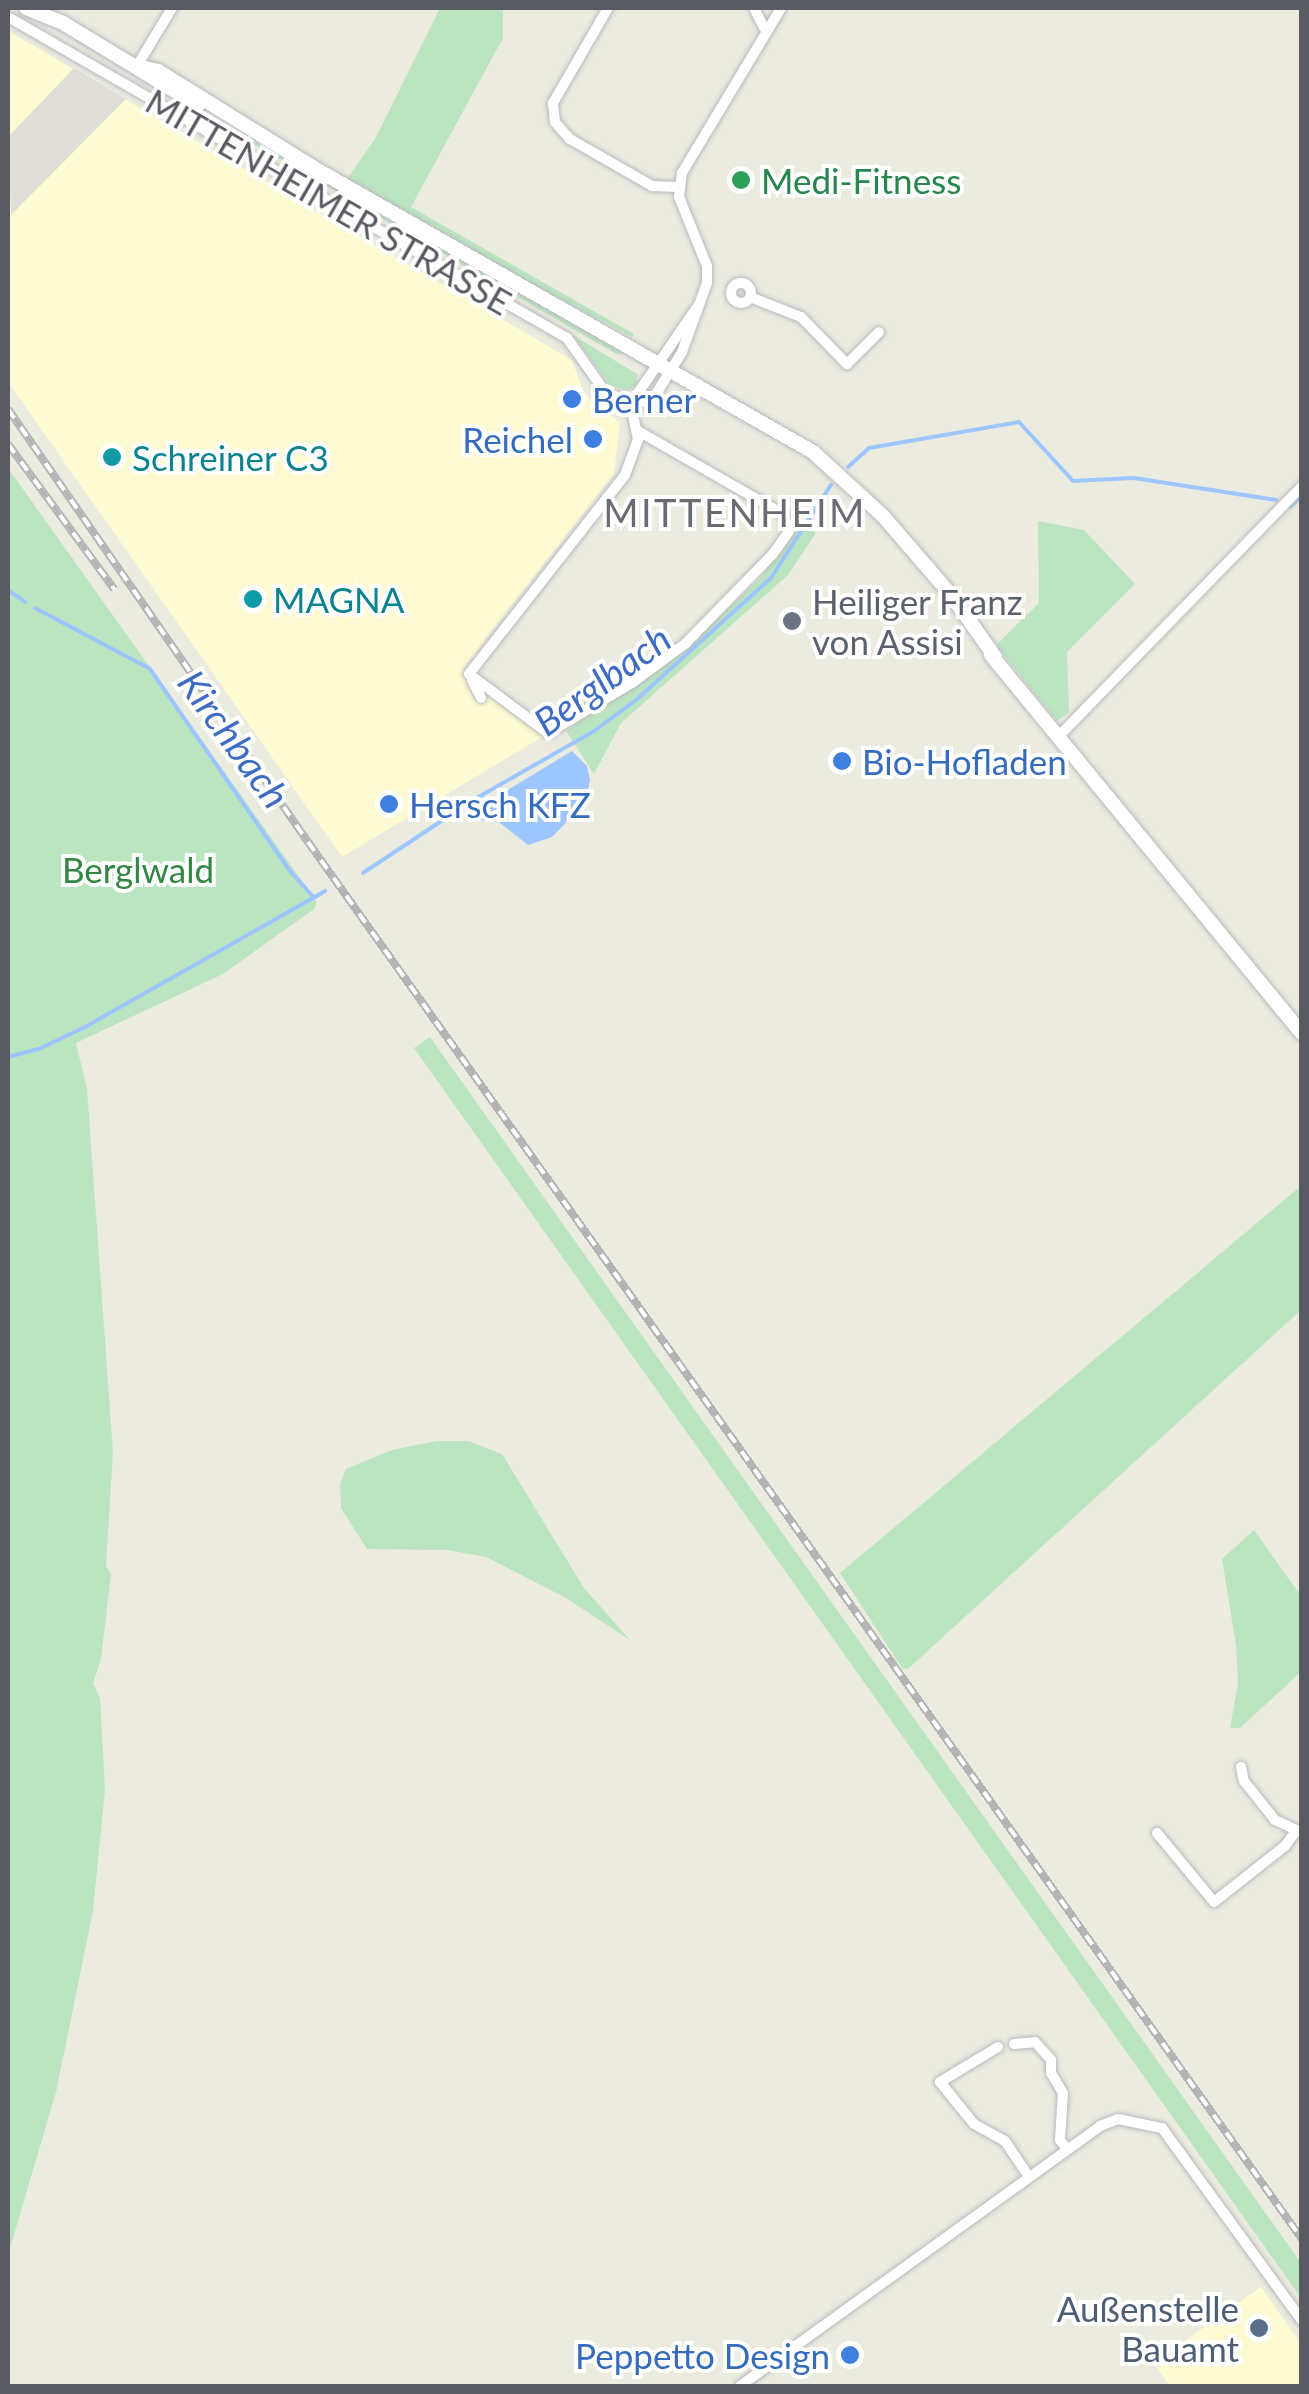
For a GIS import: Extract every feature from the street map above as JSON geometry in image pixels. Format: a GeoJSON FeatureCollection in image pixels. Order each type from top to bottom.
{"type":"FeatureCollection","features":[{"type":"Feature","properties":{"kind":"main road","name":"MITTENHEIMER STRASSE"},"geometry":{"type":"LineString","coordinates":[[26,8],[62,23],[137,66],[158,71],[240,125],[665,365]]}},
{"type":"Feature","properties":{"kind":"main road","name":"MITTENHEIMER STRASSE"},"geometry":{"type":"LineString","coordinates":[[45,8],[62,23]]}},
{"type":"Feature","properties":{"kind":"main road"},"geometry":{"type":"LineString","coordinates":[[665,365],[826,461],[864,494],[912,554],[931,586],[1060,735],[1302,1032]]}},
{"type":"Feature","properties":{"kind":"street"},"geometry":{"type":"LineString","coordinates":[[137,66],[172,8]]}},
{"type":"Feature","properties":{"kind":"street"},"geometry":{"type":"LineString","coordinates":[[608,8],[553,103],[555,122],[570,139],[652,186],[678,187]]}},
{"type":"Feature","properties":{"kind":"street"},"geometry":{"type":"LineString","coordinates":[[754,8],[764,28]]}},
{"type":"Feature","properties":{"kind":"street"},"geometry":{"type":"LineString","coordinates":[[469,674],[626,475],[638,431],[631,404],[665,365],[704,296],[706,266],[678,187],[764,28],[780,8]]}},
{"type":"Feature","properties":{"kind":"street","name":"MITTENHEIMER STRASSE"},"geometry":{"type":"LineString","coordinates":[[8,17],[567,338],[606,393],[631,404]]}},
{"type":"Feature","properties":{"kind":"street"},"geometry":{"type":"LineString","coordinates":[[704,296],[731,296],[732,286],[741,282],[750,287],[750,296],[801,317],[847,364],[879,332]]}},
{"type":"Feature","properties":{"kind":"street"},"geometry":{"type":"LineString","coordinates":[[469,674],[548,732],[632,683],[686,643],[754,579],[781,543],[789,531],[783,514],[638,431]]}},
{"type":"Feature","properties":{"kind":"street"},"geometry":{"type":"LineString","coordinates":[[1060,735],[1302,486]]}},
{"type":"Feature","properties":{"kind":"street"},"geometry":{"type":"LineString","coordinates":[[469,674],[481,698]]}},
{"type":"Feature","properties":{"kind":"street"},"geometry":{"type":"LineString","coordinates":[[1156,1833],[1214,1902],[1299,1832],[1275,1820],[1244,1781],[1241,1766]]}},
{"type":"Feature","properties":{"kind":"street"},"geometry":{"type":"LineString","coordinates":[[1014,2044],[1035,2042],[1051,2060],[1051,2073],[1063,2092],[1060,2140],[1067,2149]]}},
{"type":"Feature","properties":{"kind":"street"},"geometry":{"type":"LineString","coordinates":[[998,2047],[940,2082],[974,2124],[1005,2141],[1029,2177]]}},
{"type":"Feature","properties":{"kind":"street"},"geometry":{"type":"LineString","coordinates":[[740,2386],[1067,2149],[1100,2126],[1118,2119],[1162,2128],[1302,2321]]}},
{"type":"Feature","properties":{"kind":"shaded area"},"geometry":{"type":"Polygon","coordinates":[[[8,31],[572,360],[584,393],[620,423],[614,474],[462,669],[547,734],[342,857],[8,382],[8,31]]]}},
{"type":"Feature","properties":{"kind":"shaded area"},"geometry":{"type":"Polygon","coordinates":[[[74,68],[126,99],[11,215],[8,137],[74,68]]]}},
{"type":"Feature","properties":{"kind":"shaded area"},"geometry":{"type":"Polygon","coordinates":[[[1261,2287],[1301,2344],[1301,2386],[1170,2386],[1153,2363],[1261,2287]]]}},
{"type":"Feature","properties":{"kind":"green space"},"geometry":{"type":"Polygon","coordinates":[[[440,8],[503,8],[503,38],[411,207],[634,334],[632,337],[491,263],[347,179],[375,139],[440,8]]]}},
{"type":"Feature","properties":{"kind":"green space"},"geometry":{"type":"Polygon","coordinates":[[[40,20],[271,150],[624,353],[618,355],[40,20]]]}},
{"type":"Feature","properties":{"kind":"green space"},"geometry":{"type":"Polygon","coordinates":[[[573,335],[637,374],[637,384],[627,391],[610,385],[573,335]]]}},
{"type":"Feature","properties":{"kind":"green space","name":"Berglwald"},"geometry":{"type":"Polygon","coordinates":[[[8,468],[317,902],[314,909],[223,974],[76,1043],[87,1089],[113,1452],[106,1566],[111,1574],[101,1659],[93,1683],[100,1698],[105,1789],[93,1911],[56,2092],[8,2255],[8,468]]]}},
{"type":"Feature","properties":{"kind":"green space"},"geometry":{"type":"Polygon","coordinates":[[[798,521],[816,533],[788,575],[621,723],[594,774],[566,731],[688,645],[761,578],[798,521]]]}},
{"type":"Feature","properties":{"kind":"green space"},"geometry":{"type":"Polygon","coordinates":[[[1038,521],[1084,530],[1135,584],[1067,652],[1069,712],[1057,721],[996,645],[1039,603],[1038,521]]]}},
{"type":"Feature","properties":{"kind":"green space"},"geometry":{"type":"Polygon","coordinates":[[[430,1037],[1301,2263],[1301,2298],[414,1048],[430,1037]]]}},
{"type":"Feature","properties":{"kind":"green space"},"geometry":{"type":"Polygon","coordinates":[[[1301,1186],[1301,1310],[908,1669],[902,1668],[840,1573],[1301,1186]]]}},
{"type":"Feature","properties":{"kind":"green space"},"geometry":{"type":"Polygon","coordinates":[[[436,1441],[468,1441],[502,1454],[584,1588],[630,1640],[566,1598],[486,1557],[447,1550],[367,1549],[341,1508],[340,1484],[346,1469],[392,1450],[436,1441]]]}},
{"type":"Feature","properties":{"kind":"green space"},"geometry":{"type":"Polygon","coordinates":[[[1254,1530],[1301,1596],[1301,1672],[1240,1728],[1230,1728],[1238,1683],[1222,1559],[1254,1530]]]}},
{"type":"Feature","properties":{"kind":"water"},"geometry":{"type":"Polygon","coordinates":[[[572,751],[587,766],[590,781],[584,804],[552,837],[528,845],[499,822],[479,820],[478,808],[572,751]]]}},
{"type":"Feature","properties":{"kind":"waterway","name":"Berglbach"},"geometry":{"type":"LineString","coordinates":[[848,467],[869,448],[1019,422],[1073,481],[1134,478],[1276,500]]}},
{"type":"Feature","properties":{"kind":"waterway","name":"Berglbach"},"geometry":{"type":"LineString","coordinates":[[363,873],[475,799],[594,731],[636,700],[771,578],[831,485]]}},
{"type":"Feature","properties":{"kind":"waterway","name":"Berglbach"},"geometry":{"type":"LineString","coordinates":[[1290,507],[1302,496]]}},
{"type":"Feature","properties":{"kind":"waterway","name":"Kirchbach"},"geometry":{"type":"LineString","coordinates":[[8,590],[25,602]]}},
{"type":"Feature","properties":{"kind":"waterway","name":"Kirchbach"},"geometry":{"type":"LineString","coordinates":[[35,608],[150,669],[290,871],[314,898]]}},
{"type":"Feature","properties":{"kind":"waterway","name":"Berglbach"},"geometry":{"type":"LineString","coordinates":[[8,1057],[41,1048],[85,1027],[325,891]]}},
{"type":"Feature","properties":{"kind":"railway"},"geometry":{"type":"LineString","coordinates":[[8,409],[308,842],[1302,2239]]}},
{"type":"Feature","properties":{"kind":"railway"},"geometry":{"type":"LineString","coordinates":[[8,444],[114,589]]}},
{"type":"Feature","properties":{"kind":"place","name":"Medi-Fitness"},"geometry":{"type":"Point","coordinates":[741,180]}},
{"type":"Feature","properties":{"kind":"place","name":"Berner"},"geometry":{"type":"Point","coordinates":[572,399]}},
{"type":"Feature","properties":{"kind":"place","name":"Reichel"},"geometry":{"type":"Point","coordinates":[593,439]}},
{"type":"Feature","properties":{"kind":"place","name":"Schreiner C3"},"geometry":{"type":"Point","coordinates":[112,457]}},
{"type":"Feature","properties":{"kind":"place","name":"MAGNA"},"geometry":{"type":"Point","coordinates":[253,599]}},
{"type":"Feature","properties":{"kind":"place","name":"Heiliger Franz von Assisi"},"geometry":{"type":"Point","coordinates":[792,621]}},
{"type":"Feature","properties":{"kind":"place","name":"Bio-Hofladen"},"geometry":{"type":"Point","coordinates":[842,761]}},
{"type":"Feature","properties":{"kind":"place","name":"Hersch KFZ"},"geometry":{"type":"Point","coordinates":[389,804]}},
{"type":"Feature","properties":{"kind":"place","name":"Außenstelle Bauamt"},"geometry":{"type":"Point","coordinates":[1259,2328]}},
{"type":"Feature","properties":{"kind":"place","name":"Peppetto Design"},"geometry":{"type":"Point","coordinates":[850,2355]}},
{"type":"Feature","properties":{"kind":"district","name":"MITTENHEIM"},"geometry":{"type":"Point","coordinates":[735,513]}}]}
